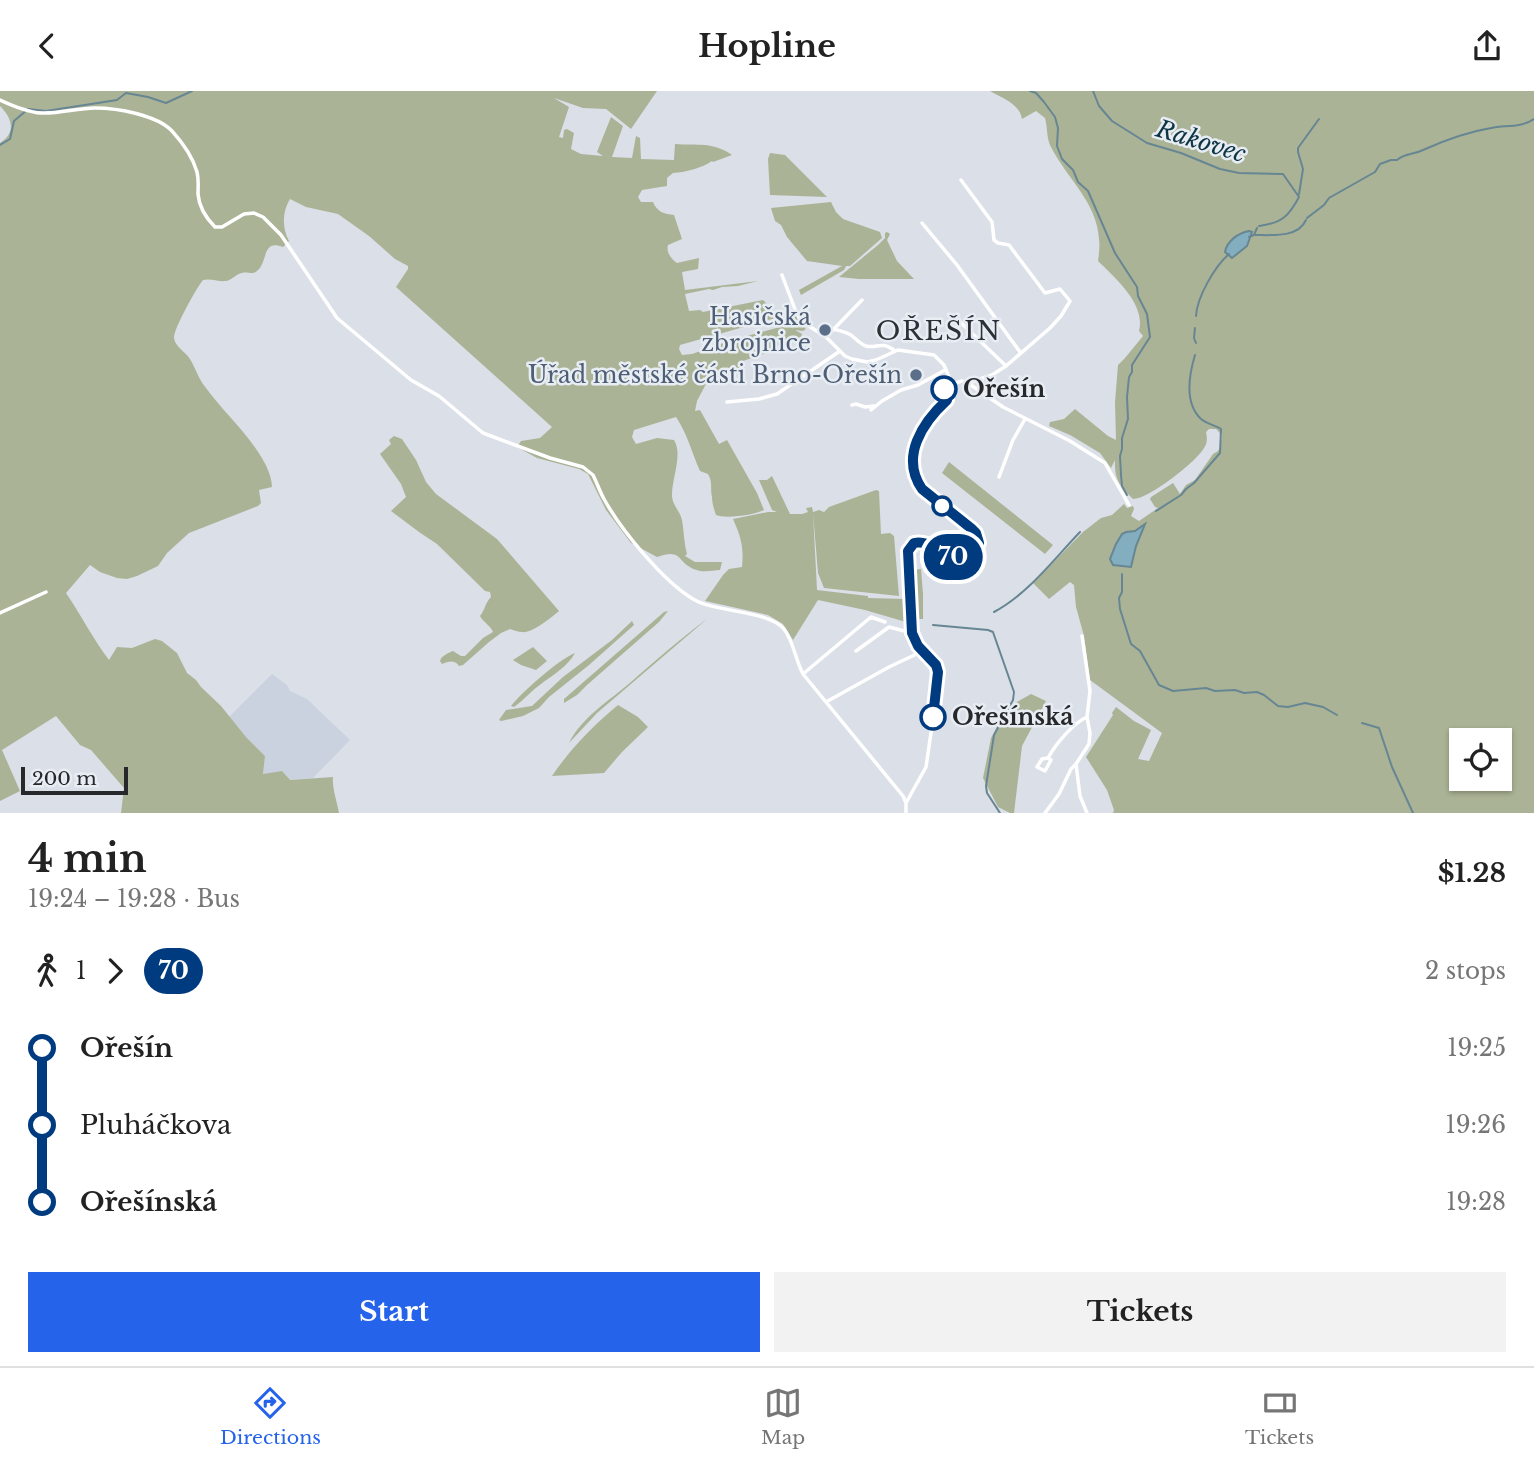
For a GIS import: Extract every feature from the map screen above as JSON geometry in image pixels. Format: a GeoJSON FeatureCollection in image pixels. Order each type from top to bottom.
{"type":"FeatureCollection","features":[{"type":"Feature","properties":{"kind":"street"},"geometry":{"type":"LineString","coordinates":[[0,100],[24,110],[41,113],[96,108],[142,115],[169,128],[180,140],[196,168],[200,202],[215,227],[222,227],[244,214],[254,213],[263,217],[281,235],[337,318],[411,380],[439,396],[483,433],[589,471],[609,508],[633,541],[663,575],[691,598],[768,619],[780,626],[790,639],[803,674],[906,803]]}},
{"type":"Feature","properties":{"kind":"street"},"geometry":{"type":"LineString","coordinates":[[961,180],[992,222],[994,240],[1009,245],[1045,293],[1060,289],[1070,299],[1061,316],[1040,338],[992,375],[968,383]]}},
{"type":"Feature","properties":{"kind":"street"},"geometry":{"type":"LineString","coordinates":[[922,223],[957,265],[1020,352]]}},
{"type":"Feature","properties":{"kind":"street"},"geometry":{"type":"LineString","coordinates":[[782,275],[798,317],[840,351],[852,359],[867,362],[895,351],[934,355],[946,369],[954,392],[931,416],[921,432],[912,456],[913,469],[922,489],[972,529],[979,543],[973,555],[962,558],[948,556],[922,542],[911,545],[908,551],[912,633],[914,640],[936,665],[938,682],[926,767],[906,803],[906,813]]}},
{"type":"Feature","properties":{"kind":"street"},"geometry":{"type":"LineString","coordinates":[[826,337],[862,300]]}},
{"type":"Feature","properties":{"kind":"street"},"geometry":{"type":"LineString","coordinates":[[954,316],[1006,366]]}},
{"type":"Feature","properties":{"kind":"street"},"geometry":{"type":"LineString","coordinates":[[834,329],[848,334],[864,345],[873,347],[877,344],[891,347],[895,351]]}},
{"type":"Feature","properties":{"kind":"street"},"geometry":{"type":"LineString","coordinates":[[727,402],[777,394],[840,351]]}},
{"type":"Feature","properties":{"kind":"street"},"geometry":{"type":"LineString","coordinates":[[871,410],[901,390],[918,385],[946,369]]}},
{"type":"Feature","properties":{"kind":"street"},"geometry":{"type":"LineString","coordinates":[[952,384],[962,381],[968,383],[995,402],[1070,441],[1105,463],[1129,505]]}},
{"type":"Feature","properties":{"kind":"street"},"geometry":{"type":"LineString","coordinates":[[852,405],[877,406]]}},
{"type":"Feature","properties":{"kind":"street"},"geometry":{"type":"LineString","coordinates":[[999,477],[1013,440],[1025,419]]}},
{"type":"Feature","properties":{"kind":"street"},"geometry":{"type":"LineString","coordinates":[[0,613],[46,591]]}},
{"type":"Feature","properties":{"kind":"street"},"geometry":{"type":"LineString","coordinates":[[803,674],[871,617],[885,622]]}},
{"type":"Feature","properties":{"kind":"street"},"geometry":{"type":"LineString","coordinates":[[856,651],[891,626],[912,633]]}},
{"type":"Feature","properties":{"kind":"street"},"geometry":{"type":"LineString","coordinates":[[1045,813],[1089,744],[1087,717],[1090,691],[1082,636]]}},
{"type":"Feature","properties":{"kind":"street"},"geometry":{"type":"LineString","coordinates":[[826,702],[923,651]]}},
{"type":"Feature","properties":{"kind":"street"},"geometry":{"type":"LineString","coordinates":[[1048,758],[1079,721],[1087,717]]}},
{"type":"Feature","properties":{"kind":"street"},"geometry":{"type":"LineString","coordinates":[[1076,764],[1080,796],[1087,813]]}},
{"type":"Feature","properties":{"kind":"shaded area"},"geometry":{"type":"Polygon","coordinates":[[[272,674],[287,685],[290,691],[307,699],[350,740],[313,778],[289,780],[263,774],[265,756],[229,717],[272,674]]]}},
{"type":"Feature","properties":{"kind":"green space"},"geometry":{"type":"Polygon","coordinates":[[[0,91],[657,91],[631,129],[606,109],[583,108],[554,98],[569,107],[559,137],[563,138],[564,130],[567,129],[574,133],[571,149],[581,154],[603,156],[597,152],[611,117],[623,126],[612,157],[632,158],[636,136],[640,138],[641,159],[674,160],[675,144],[711,146],[732,155],[704,166],[673,173],[667,178],[667,186],[642,190],[638,197],[641,202],[653,202],[661,212],[674,215],[682,239],[668,245],[668,253],[677,263],[699,258],[698,269],[682,272],[685,290],[758,281],[685,294],[689,311],[703,312],[763,300],[779,317],[680,345],[682,355],[787,325],[794,329],[782,318],[793,310],[800,324],[806,329],[795,330],[802,334],[801,337],[743,361],[745,371],[707,382],[697,401],[695,411],[700,410],[719,444],[727,440],[764,510],[740,516],[716,515],[710,477],[700,471],[676,417],[634,430],[632,437],[636,444],[657,438],[674,440],[677,459],[672,495],[682,520],[687,554],[685,556],[695,562],[722,562],[720,570],[700,571],[690,567],[676,555],[657,557],[631,543],[606,510],[588,474],[537,458],[517,447],[521,441],[540,438],[552,427],[396,287],[408,266],[395,259],[338,214],[306,207],[290,199],[284,220],[289,241],[283,247],[276,245],[268,248],[261,266],[254,273],[240,274],[226,281],[203,280],[181,318],[174,338],[214,399],[256,448],[270,474],[272,487],[259,490],[261,503],[258,506],[189,533],[167,553],[158,566],[127,579],[100,572],[90,565],[66,593],[109,660],[117,647],[132,648],[155,639],[162,641],[177,653],[187,673],[221,706],[265,756],[263,774],[282,771],[290,780],[333,777],[339,813],[121,813],[124,788],[91,750],[80,745],[56,716],[2,750],[20,791],[0,801],[0,143],[9,135],[11,126],[8,116],[0,106],[0,91]]]}},
{"type":"Feature","properties":{"kind":"green space"},"geometry":{"type":"Polygon","coordinates":[[[990,91],[1534,91],[1534,813],[1113,813],[1107,790],[1086,757],[1112,713],[1116,707],[1151,730],[1138,759],[1149,761],[1162,733],[1090,680],[1074,585],[1070,582],[1049,599],[1033,583],[1083,532],[1101,518],[1112,515],[1124,504],[1127,508],[1133,506],[1131,516],[1139,521],[1158,508],[1151,497],[1173,483],[1180,494],[1218,451],[1222,435],[1216,429],[1209,429],[1206,432],[1205,446],[1192,462],[1160,487],[1133,499],[1119,482],[1115,460],[1111,468],[1100,453],[1049,426],[1050,422],[1064,419],[1075,409],[1116,440],[1118,365],[1143,336],[1139,331],[1140,321],[1134,301],[1098,261],[1099,242],[1093,214],[1050,145],[1045,118],[1036,111],[1022,119],[1018,109],[990,91]],[[1145,525],[1135,531],[1126,532],[1116,544],[1110,559],[1113,564],[1131,567],[1145,525]]]}},
{"type":"Feature","properties":{"kind":"green space"},"geometry":{"type":"Polygon","coordinates":[[[770,153],[785,155],[827,197],[770,195],[770,153]]]}},
{"type":"Feature","properties":{"kind":"green space"},"geometry":{"type":"Polygon","coordinates":[[[831,202],[843,219],[880,232],[882,238],[850,266],[801,295],[799,290],[842,266],[807,261],[787,237],[781,225],[775,221],[771,208],[831,202]]]}},
{"type":"Feature","properties":{"kind":"green space"},"geometry":{"type":"Polygon","coordinates":[[[887,232],[890,234],[887,240],[897,261],[914,279],[839,277],[878,245],[887,232]]]}},
{"type":"Feature","properties":{"kind":"green space"},"geometry":{"type":"Polygon","coordinates":[[[394,436],[402,439],[426,482],[436,494],[497,539],[559,611],[541,625],[526,632],[510,629],[501,633],[463,665],[452,662],[442,664],[440,661],[445,655],[453,651],[465,656],[493,632],[480,616],[491,597],[490,592],[485,591],[437,544],[391,511],[406,497],[401,484],[380,454],[391,444],[389,440],[394,436]]]}},
{"type":"Feature","properties":{"kind":"green space"},"geometry":{"type":"Polygon","coordinates":[[[949,462],[1053,545],[1045,554],[942,473],[949,462]]]}},
{"type":"Feature","properties":{"kind":"green space"},"geometry":{"type":"Polygon","coordinates":[[[772,476],[790,514],[802,514],[808,512],[806,508],[812,507],[813,512],[824,512],[829,507],[879,491],[881,534],[890,533],[894,536],[899,596],[824,588],[818,573],[813,513],[817,590],[868,598],[906,599],[906,622],[818,600],[793,640],[783,624],[768,615],[705,601],[729,569],[742,567],[741,542],[733,519],[777,512],[772,510],[759,480],[767,480],[772,476]]]}},
{"type":"Feature","properties":{"kind":"green space"},"geometry":{"type":"Polygon","coordinates":[[[921,569],[923,619],[915,619],[912,570],[921,569]]]}},
{"type":"Feature","properties":{"kind":"green space"},"geometry":{"type":"Polygon","coordinates":[[[668,611],[577,695],[564,703],[564,699],[668,611]]]}},
{"type":"Feature","properties":{"kind":"green space"},"geometry":{"type":"Polygon","coordinates":[[[707,619],[597,713],[569,743],[581,725],[597,710],[707,619]]]}},
{"type":"Feature","properties":{"kind":"green space"},"geometry":{"type":"Polygon","coordinates":[[[632,621],[634,625],[539,708],[523,716],[499,720],[506,710],[532,706],[632,621]]]}},
{"type":"Feature","properties":{"kind":"green space"},"geometry":{"type":"Polygon","coordinates":[[[533,647],[547,661],[536,670],[513,660],[533,647]]]}},
{"type":"Feature","properties":{"kind":"green space"},"geometry":{"type":"Polygon","coordinates":[[[575,653],[560,670],[514,707],[511,706],[559,662],[575,653]]]}},
{"type":"Feature","properties":{"kind":"green space"},"geometry":{"type":"Polygon","coordinates":[[[1031,694],[1046,701],[1022,746],[1014,813],[1010,813],[998,807],[983,778],[991,738],[1008,707],[1031,694]]]}},
{"type":"Feature","properties":{"kind":"green space"},"geometry":{"type":"Polygon","coordinates":[[[618,705],[638,717],[648,727],[604,773],[552,776],[583,738],[618,705]]]}},
{"type":"Feature","properties":{"kind":"water"},"geometry":{"type":"Polygon","coordinates":[[[1249,231],[1252,232],[1247,246],[1232,258],[1225,252],[1228,244],[1249,231]]]}},
{"type":"Feature","properties":{"kind":"water"},"geometry":{"type":"Polygon","coordinates":[[[1145,524],[1131,567],[1113,565],[1110,559],[1122,534],[1135,531],[1145,524]]]}},
{"type":"Feature","properties":{"kind":"waterway"},"geometry":{"type":"LineString","coordinates":[[0,145],[10,139],[14,121],[28,109],[46,111],[117,100],[126,93],[166,103],[192,91]]}},
{"type":"Feature","properties":{"kind":"waterway"},"geometry":{"type":"LineString","coordinates":[[1030,91],[1036,93],[1055,117],[1058,128],[1057,146],[1062,159],[1088,191],[1115,253],[1137,287],[1138,296],[1147,314],[1150,337],[1132,365],[1127,397],[1128,419],[1120,456],[1122,486],[1127,495]]}},
{"type":"Feature","properties":{"kind":"waterway","name":"Rakovec"},"geometry":{"type":"LineString","coordinates":[[1093,91],[1099,106],[1112,121],[1147,143],[1220,169],[1239,173],[1283,174],[1299,197],[1284,217],[1274,223],[1259,226]]}},
{"type":"Feature","properties":{"kind":"waterway"},"geometry":{"type":"LineString","coordinates":[[1299,194],[1303,169],[1298,148],[1319,119]]}},
{"type":"Feature","properties":{"kind":"waterway"},"geometry":{"type":"LineString","coordinates":[[1307,218],[1329,198],[1375,172],[1380,164],[1464,134],[1518,125],[1534,119]]}},
{"type":"Feature","properties":{"kind":"waterway"},"geometry":{"type":"LineString","coordinates":[[1255,235],[1291,233],[1306,220]]}},
{"type":"Feature","properties":{"kind":"waterway","name":"Rakovec"},"geometry":{"type":"LineString","coordinates":[[1249,237],[1254,235],[1257,228]]}},
{"type":"Feature","properties":{"kind":"waterway","name":"Rakovec"},"geometry":{"type":"LineString","coordinates":[[1196,316],[1208,282],[1229,254]]}},
{"type":"Feature","properties":{"kind":"waterway","name":"Rakovec"},"geometry":{"type":"LineString","coordinates":[[1195,328],[1196,343]]}},
{"type":"Feature","properties":{"kind":"waterway","name":"Rakovec"},"geometry":{"type":"LineString","coordinates":[[1156,511],[1181,495],[1220,453],[1221,429],[1201,419],[1192,405],[1189,389],[1195,355]]}},
{"type":"Feature","properties":{"kind":"waterway"},"geometry":{"type":"LineString","coordinates":[[994,612],[1029,586],[1080,532]]}},
{"type":"Feature","properties":{"kind":"waterway","name":"Rakovec"},"geometry":{"type":"LineString","coordinates":[[1122,574],[1120,609],[1131,644],[1140,651],[1159,685],[1173,691],[1206,688],[1215,691],[1257,692],[1278,706],[1305,703],[1323,707],[1337,715]]}},
{"type":"Feature","properties":{"kind":"waterway"},"geometry":{"type":"LineString","coordinates":[[933,625],[993,632],[1014,692],[1013,700],[994,735],[986,786],[987,793],[1000,813]]}},
{"type":"Feature","properties":{"kind":"waterway","name":"Rakovec"},"geometry":{"type":"LineString","coordinates":[[1362,723],[1379,728],[1392,767],[1413,813]]}},
{"type":"Feature","properties":{"kind":"bus line","name":"70"},"geometry":{"type":"LineString","coordinates":[[933,717],[938,672],[936,665],[914,640],[912,633],[908,551],[914,543],[922,542],[948,556],[962,558],[973,555],[979,543],[972,529],[922,489],[913,469],[912,456],[921,432],[931,416],[947,400],[944,389]]}},
{"type":"Feature","properties":{"kind":"place","name":"Hasičská zbrojnice"},"geometry":{"type":"Point","coordinates":[825,330]}},
{"type":"Feature","properties":{"kind":"place","name":"Úřad městské části Brno-Ořešín"},"geometry":{"type":"Point","coordinates":[916,375]}},
{"type":"Feature","properties":{"kind":"place","name":"Ořešín"},"geometry":{"type":"Point","coordinates":[944,389]}},
{"type":"Feature","properties":{"kind":"place","name":"Ořešínská"},"geometry":{"type":"Point","coordinates":[933,717]}},
{"type":"Feature","properties":{"kind":"district","name":"OŘEŠÍN"},"geometry":{"type":"Point","coordinates":[939,331]}}]}
